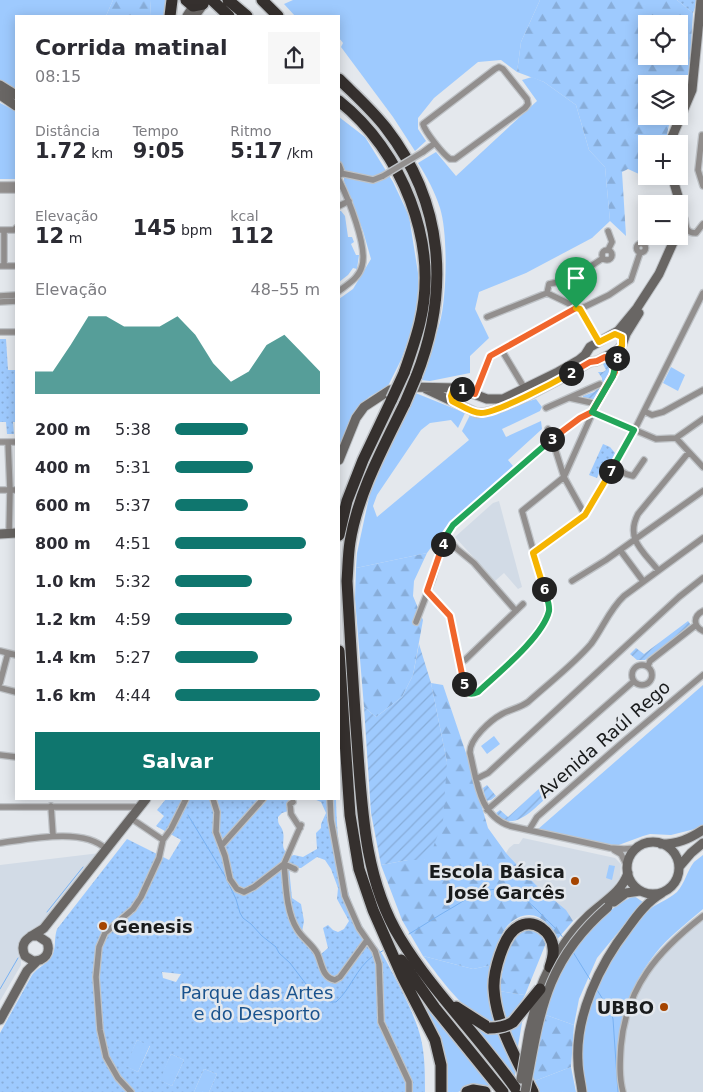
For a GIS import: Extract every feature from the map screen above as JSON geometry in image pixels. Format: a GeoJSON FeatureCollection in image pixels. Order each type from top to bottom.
{"type":"FeatureCollection","features":[{"type":"Feature","properties":{"kind":"highway"},"geometry":{"type":"LineString","coordinates":[[170,15],[172,0]]}},
{"type":"Feature","properties":{"kind":"highway"},"geometry":{"type":"LineString","coordinates":[[262,0],[277,15]]}},
{"type":"Feature","properties":{"kind":"highway"},"geometry":{"type":"LineString","coordinates":[[198,7],[228,8],[245,15]]}},
{"type":"Feature","properties":{"kind":"highway"},"geometry":{"type":"LineString","coordinates":[[340,80],[386,128],[402,151],[416,178],[432,224],[437,257],[436,294],[432,324],[424,356],[359,505],[350,542],[347,581],[351,655],[363,814],[371,866],[384,905],[400,938],[444,998],[519,1092]]}},
{"type":"Feature","properties":{"kind":"highway"},"geometry":{"type":"LineString","coordinates":[[340,86],[367,108]]}},
{"type":"Feature","properties":{"kind":"highway"},"geometry":{"type":"LineString","coordinates":[[340,101],[384,148],[406,189],[419,226],[424,256],[424,293],[421,321],[404,373],[363,460],[350,493],[340,530]]}},
{"type":"Feature","properties":{"kind":"highway"},"geometry":{"type":"LineString","coordinates":[[340,666],[350,815],[359,869],[373,910],[402,976],[435,1040],[441,1065],[441,1092]]}},
{"type":"Feature","properties":{"kind":"highway"},"geometry":{"type":"LineString","coordinates":[[533,1092],[513,1052],[497,1008],[494,988],[496,971],[503,946],[512,931],[528,923],[538,926],[547,932],[552,939],[554,950],[550,966]]}},
{"type":"Feature","properties":{"kind":"highway"},"geometry":{"type":"LineString","coordinates":[[389,944],[435,1008],[503,1092]]}},
{"type":"Feature","properties":{"kind":"highway"},"geometry":{"type":"LineString","coordinates":[[444,998],[489,1028],[498,1028],[513,1022],[540,989]]}},
{"type":"Feature","properties":{"kind":"highway"},"geometry":{"type":"LineString","coordinates":[[467,1092],[473,1090],[485,1092]]}},
{"type":"Feature","properties":{"kind":"street"},"geometry":{"type":"LineString","coordinates":[[673,135],[692,90],[701,0]]}},
{"type":"Feature","properties":{"kind":"street"},"geometry":{"type":"LineString","coordinates":[[495,69],[504,69],[527,99],[528,104],[525,108],[455,159],[450,159],[446,156],[435,143],[423,124],[495,69]]}},
{"type":"Feature","properties":{"kind":"street"},"geometry":{"type":"LineString","coordinates":[[0,85],[15,94]]}},
{"type":"Feature","properties":{"kind":"street"},"geometry":{"type":"LineString","coordinates":[[0,95],[15,105]]}},
{"type":"Feature","properties":{"kind":"street"},"geometry":{"type":"LineString","coordinates":[[702,135],[698,170],[703,186]]}},
{"type":"Feature","properties":{"kind":"street"},"geometry":{"type":"LineString","coordinates":[[340,177],[373,180],[383,176],[435,143]]}},
{"type":"Feature","properties":{"kind":"street"},"geometry":{"type":"LineString","coordinates":[[340,179],[349,201],[364,255],[362,268],[357,276],[340,291]]}},
{"type":"Feature","properties":{"kind":"street"},"geometry":{"type":"LineString","coordinates":[[0,185],[15,185]]}},
{"type":"Feature","properties":{"kind":"street"},"geometry":{"type":"LineString","coordinates":[[0,190],[15,190]]}},
{"type":"Feature","properties":{"kind":"street"},"geometry":{"type":"LineString","coordinates":[[340,203],[349,201]]}},
{"type":"Feature","properties":{"kind":"street"},"geometry":{"type":"LineString","coordinates":[[688,231],[696,233],[703,224]]}},
{"type":"Feature","properties":{"kind":"street"},"geometry":{"type":"LineString","coordinates":[[15,229],[2,230],[2,266],[15,266]]}},
{"type":"Feature","properties":{"kind":"street"},"geometry":{"type":"LineString","coordinates":[[547,293],[548,284],[572,279],[603,258],[602,252],[608,250],[612,242],[608,231]]}},
{"type":"Feature","properties":{"kind":"street"},"geometry":{"type":"LineString","coordinates":[[475,394],[490,356],[578,309],[609,295],[631,280],[640,253],[636,250],[638,244]]}},
{"type":"Feature","properties":{"kind":"street"},"geometry":{"type":"LineString","coordinates":[[340,458],[356,418],[364,407],[390,390],[408,387],[458,388],[487,399],[502,399],[588,358],[597,361],[618,350],[622,346],[645,302],[672,245]]}},
{"type":"Feature","properties":{"kind":"street"},"geometry":{"type":"LineString","coordinates":[[424,388],[477,413],[487,412],[540,389],[588,358],[590,347],[615,334],[637,308],[657,277]]}},
{"type":"Feature","properties":{"kind":"street"},"geometry":{"type":"LineString","coordinates":[[487,317],[547,293],[578,309],[599,342]]}},
{"type":"Feature","properties":{"kind":"street"},"geometry":{"type":"LineString","coordinates":[[533,553],[585,515],[634,430],[703,293]]}},
{"type":"Feature","properties":{"kind":"street"},"geometry":{"type":"LineString","coordinates":[[0,296],[15,295]]}},
{"type":"Feature","properties":{"kind":"street"},"geometry":{"type":"LineString","coordinates":[[0,302],[15,301]]}},
{"type":"Feature","properties":{"kind":"street"},"geometry":{"type":"LineString","coordinates":[[0,332],[15,332]]}},
{"type":"Feature","properties":{"kind":"street"},"geometry":{"type":"LineString","coordinates":[[615,334],[622,337],[623,341]]}},
{"type":"Feature","properties":{"kind":"street"},"geometry":{"type":"LineString","coordinates":[[501,349],[525,389]]}},
{"type":"Feature","properties":{"kind":"street"},"geometry":{"type":"LineString","coordinates":[[427,591],[450,616],[465,690],[468,694],[478,692],[535,636],[549,612],[549,606],[522,511],[564,477],[592,412],[615,372],[618,350]]}},
{"type":"Feature","properties":{"kind":"street"},"geometry":{"type":"LineString","coordinates":[[605,357],[612,361],[615,372]]}},
{"type":"Feature","properties":{"kind":"street"},"geometry":{"type":"LineString","coordinates":[[546,408],[600,384]]}},
{"type":"Feature","properties":{"kind":"street"},"geometry":{"type":"LineString","coordinates":[[452,401],[451,393],[458,388]]}},
{"type":"Feature","properties":{"kind":"street"},"geometry":{"type":"LineString","coordinates":[[644,411],[652,415],[663,412],[703,390]]}},
{"type":"Feature","properties":{"kind":"street"},"geometry":{"type":"LineString","coordinates":[[569,398],[597,404]]}},
{"type":"Feature","properties":{"kind":"street"},"geometry":{"type":"LineString","coordinates":[[487,399],[491,404],[487,412]]}},
{"type":"Feature","properties":{"kind":"street"},"geometry":{"type":"LineString","coordinates":[[416,622],[446,536],[453,525],[553,438],[580,418],[592,412],[656,439],[676,438],[703,419]]}},
{"type":"Feature","properties":{"kind":"street"},"geometry":{"type":"LineString","coordinates":[[548,429],[553,438],[564,477],[585,515]]}},
{"type":"Feature","properties":{"kind":"street"},"geometry":{"type":"LineString","coordinates":[[676,438],[703,467]]}},
{"type":"Feature","properties":{"kind":"street"},"geometry":{"type":"LineString","coordinates":[[0,442],[15,442]]}},
{"type":"Feature","properties":{"kind":"street"},"geometry":{"type":"LineString","coordinates":[[8,442],[13,490],[8,534]]}},
{"type":"Feature","properties":{"kind":"street"},"geometry":{"type":"LineString","coordinates":[[658,570],[634,540],[634,522],[638,514],[690,452]]}},
{"type":"Feature","properties":{"kind":"street"},"geometry":{"type":"LineString","coordinates":[[613,466],[633,476],[644,460]]}},
{"type":"Feature","properties":{"kind":"street"},"geometry":{"type":"LineString","coordinates":[[0,490],[13,490]]}},
{"type":"Feature","properties":{"kind":"street"},"geometry":{"type":"LineString","coordinates":[[572,581],[620,550],[703,491]]}},
{"type":"Feature","properties":{"kind":"street"},"geometry":{"type":"LineString","coordinates":[[446,536],[457,550],[474,564],[516,611]]}},
{"type":"Feature","properties":{"kind":"street"},"geometry":{"type":"LineString","coordinates":[[638,848],[610,848],[498,821],[487,810],[483,802],[470,749],[474,739],[500,715],[518,709],[528,702],[583,651],[596,636],[619,601],[643,581],[703,538]]}},
{"type":"Feature","properties":{"kind":"street"},"geometry":{"type":"LineString","coordinates":[[620,550],[643,581]]}},
{"type":"Feature","properties":{"kind":"street"},"geometry":{"type":"LineString","coordinates":[[476,779],[488,773],[679,597],[703,578]]}},
{"type":"Feature","properties":{"kind":"street"},"geometry":{"type":"LineString","coordinates":[[460,663],[523,604]]}},
{"type":"Feature","properties":{"kind":"street"},"geometry":{"type":"LineString","coordinates":[[703,611],[696,618],[696,625],[703,631]]}},
{"type":"Feature","properties":{"kind":"street"},"geometry":{"type":"LineString","coordinates":[[648,666],[650,661],[696,625]]}},
{"type":"Feature","properties":{"kind":"street"},"geometry":{"type":"LineString","coordinates":[[0,651],[15,655]]}},
{"type":"Feature","properties":{"kind":"street"},"geometry":{"type":"LineString","coordinates":[[0,683],[8,653]]}},
{"type":"Feature","properties":{"kind":"street"},"geometry":{"type":"LineString","coordinates":[[640,664],[648,666],[653,674],[649,682],[641,685],[634,681],[632,675],[634,668],[640,664]]}},
{"type":"Feature","properties":{"kind":"street","name":"Avenida Raúl Rego"},"geometry":{"type":"LineString","coordinates":[[529,830],[537,817],[703,675]]}},
{"type":"Feature","properties":{"kind":"street"},"geometry":{"type":"LineString","coordinates":[[487,810],[634,681]]}},
{"type":"Feature","properties":{"kind":"street"},"geometry":{"type":"LineString","coordinates":[[0,688],[15,692]]}},
{"type":"Feature","properties":{"kind":"street"},"geometry":{"type":"LineString","coordinates":[[0,755],[15,757]]}},
{"type":"Feature","properties":{"kind":"street"},"geometry":{"type":"LineString","coordinates":[[37,961],[30,960],[23,952],[26,938],[44,928],[145,800]]}},
{"type":"Feature","properties":{"kind":"street"},"geometry":{"type":"LineString","coordinates":[[0,1020],[27,971],[47,954],[49,933],[56,920],[151,800]]}},
{"type":"Feature","properties":{"kind":"street"},"geometry":{"type":"LineString","coordinates":[[131,1092],[118,1078],[106,1058],[100,1030],[97,1000],[96,977],[99,947],[105,933],[133,909],[141,897],[159,858],[163,840],[171,829],[186,800]]}},
{"type":"Feature","properties":{"kind":"street"},"geometry":{"type":"LineString","coordinates":[[213,800],[218,812],[216,832],[222,846],[230,879],[236,889],[244,892],[254,887],[284,864]]}},
{"type":"Feature","properties":{"kind":"street"},"geometry":{"type":"LineString","coordinates":[[222,846],[262,800]]}},
{"type":"Feature","properties":{"kind":"street"},"geometry":{"type":"LineString","coordinates":[[330,800],[331,820],[345,896],[359,928],[375,951],[379,964],[381,1022],[409,1082],[409,1092]]}},
{"type":"Feature","properties":{"kind":"street"},"geometry":{"type":"LineString","coordinates":[[294,802],[290,804],[291,814],[300,826],[284,864],[286,889],[292,918],[297,929],[317,953],[325,974],[330,980],[340,977],[367,940]]}},
{"type":"Feature","properties":{"kind":"street"},"geometry":{"type":"LineString","coordinates":[[0,806],[139,807]]}},
{"type":"Feature","properties":{"kind":"street"},"geometry":{"type":"LineString","coordinates":[[51,806],[53,835]]}},
{"type":"Feature","properties":{"kind":"street"},"geometry":{"type":"LineString","coordinates":[[135,821],[163,840]]}},
{"type":"Feature","properties":{"kind":"street"},"geometry":{"type":"LineString","coordinates":[[525,1092],[538,1022],[551,980],[560,963],[578,938],[620,890],[624,883],[632,854],[645,844],[653,842],[661,844],[674,843],[687,840],[703,830]]}},
{"type":"Feature","properties":{"kind":"street"},"geometry":{"type":"LineString","coordinates":[[0,843],[53,835],[94,840],[106,849]]}},
{"type":"Feature","properties":{"kind":"street"},"geometry":{"type":"LineString","coordinates":[[679,867],[690,853],[703,843]]}},
{"type":"Feature","properties":{"kind":"street"},"geometry":{"type":"LineString","coordinates":[[582,1092],[578,1061],[580,1034],[594,984],[607,958],[646,904],[669,889],[675,883],[678,875],[679,867],[674,853],[661,844]]}},
{"type":"Feature","properties":{"kind":"street"},"geometry":{"type":"LineString","coordinates":[[610,848],[621,854],[628,869],[630,880],[640,891]]}},
{"type":"Feature","properties":{"kind":"street"},"geometry":{"type":"LineString","coordinates":[[284,864],[295,869]]}},
{"type":"Feature","properties":{"kind":"street"},"geometry":{"type":"LineString","coordinates":[[519,1092],[529,1032],[540,989],[550,966],[589,915],[624,895],[640,891],[654,894],[662,893]]}},
{"type":"Feature","properties":{"kind":"street"},"geometry":{"type":"LineString","coordinates":[[623,1092],[620,1064],[626,1011],[652,964],[673,940],[703,916]]}},
{"type":"Feature","properties":{"kind":"street"},"geometry":{"type":"LineString","coordinates":[[31,936],[38,936],[47,942]]}},
{"type":"Feature","properties":{"kind":"street"},"geometry":{"type":"LineString","coordinates":[[0,1009],[22,969],[25,956]]}},
{"type":"Feature","properties":{"kind":"shaded area"},"geometry":{"type":"Polygon","coordinates":[[[499,501],[522,587],[518,589],[504,573],[495,581],[455,537],[493,503],[499,501]]]}},
{"type":"Feature","properties":{"kind":"shaded area","name":"Escola Básica José Garcês"},"geometry":{"type":"Polygon","coordinates":[[[523,838],[615,858],[621,864],[620,878],[607,895],[573,921],[565,910],[536,885],[506,853],[514,844],[519,844],[523,838]]]}},
{"type":"Feature","properties":{"kind":"shaded area"},"geometry":{"type":"Polygon","coordinates":[[[100,853],[39,928],[26,934],[21,947],[21,965],[0,1001],[0,865],[100,853]]]}},
{"type":"Feature","properties":{"kind":"shaded area","name":"UBBO"},"geometry":{"type":"Polygon","coordinates":[[[703,916],[703,1092],[623,1092],[620,1064],[626,1011],[652,964],[703,916]]]}},
{"type":"Feature","properties":{"kind":"green space"},"geometry":{"type":"Polygon","coordinates":[[[0,0],[113,0],[106,15],[15,15],[15,89],[0,80],[0,0]]]}},
{"type":"Feature","properties":{"kind":"green space"},"geometry":{"type":"Polygon","coordinates":[[[113,0],[150,0],[151,15],[106,15],[113,0]]]}},
{"type":"Feature","properties":{"kind":"green space"},"geometry":{"type":"Polygon","coordinates":[[[150,0],[167,0],[166,15],[151,15],[150,0]]]}},
{"type":"Feature","properties":{"kind":"green space"},"geometry":{"type":"Polygon","coordinates":[[[293,0],[540,0],[521,42],[517,72],[501,60],[478,62],[434,98],[418,118],[418,129],[426,141],[415,151],[393,117],[341,47],[343,43],[340,39],[340,15],[294,15],[284,4],[293,0]]]}},
{"type":"Feature","properties":{"kind":"green space"},"geometry":{"type":"Polygon","coordinates":[[[540,0],[677,0],[693,13],[688,88],[688,75],[638,75],[638,125],[669,125],[667,135],[638,135],[638,174],[628,169],[622,172],[626,236],[610,221],[605,167],[589,150],[576,105],[544,82],[517,72],[521,42],[540,0]]]}},
{"type":"Feature","properties":{"kind":"green space"},"geometry":{"type":"Polygon","coordinates":[[[677,0],[698,0],[693,13],[677,0]]]}},
{"type":"Feature","properties":{"kind":"green space"},"geometry":{"type":"Polygon","coordinates":[[[532,77],[544,82],[576,105],[589,150],[605,167],[610,221],[592,238],[526,273],[479,292],[475,309],[489,338],[470,356],[470,373],[430,381],[420,380],[440,322],[446,265],[443,219],[440,208],[431,185],[418,163],[436,152],[456,176],[537,101],[522,80],[532,77]]]}},
{"type":"Feature","properties":{"kind":"green space"},"geometry":{"type":"Polygon","coordinates":[[[0,103],[15,110],[15,179],[0,179],[0,103]]]}},
{"type":"Feature","properties":{"kind":"green space"},"geometry":{"type":"Polygon","coordinates":[[[340,118],[365,137],[393,182],[409,216],[418,273],[418,292],[411,333],[401,360],[388,386],[369,397],[356,411],[340,444],[340,298],[353,289],[371,259],[363,231],[344,181],[344,169],[340,163],[340,118]]]}},
{"type":"Feature","properties":{"kind":"green space"},"geometry":{"type":"Polygon","coordinates":[[[340,211],[345,216],[348,237],[352,237],[354,242],[351,244],[356,255],[359,255],[357,269],[353,268],[340,281],[340,211]]]}},
{"type":"Feature","properties":{"kind":"green space"},"geometry":{"type":"Polygon","coordinates":[[[0,339],[6,339],[8,370],[15,370],[14,434],[7,434],[6,422],[0,422],[0,339]]]}},
{"type":"Feature","properties":{"kind":"green space"},"geometry":{"type":"Polygon","coordinates":[[[609,363],[611,368],[597,400],[583,398],[583,396],[594,392],[602,384],[602,378],[598,372],[606,370],[603,364],[609,363]]]}},
{"type":"Feature","properties":{"kind":"green space"},"geometry":{"type":"Polygon","coordinates":[[[671,367],[685,375],[678,391],[663,383],[671,367]]]}},
{"type":"Feature","properties":{"kind":"green space"},"geometry":{"type":"Polygon","coordinates":[[[413,392],[465,413],[458,428],[451,420],[430,423],[421,430],[377,495],[373,506],[377,517],[469,440],[462,431],[470,415],[482,416],[536,399],[542,407],[540,411],[502,429],[506,437],[541,421],[542,429],[508,460],[513,466],[445,528],[427,553],[356,568],[357,553],[370,493],[413,392]]]}},
{"type":"Feature","properties":{"kind":"green space"},"geometry":{"type":"Polygon","coordinates":[[[603,444],[610,447],[615,453],[607,471],[601,468],[597,478],[589,475],[603,444]]]}},
{"type":"Feature","properties":{"kind":"green space"},"geometry":{"type":"Polygon","coordinates":[[[427,553],[414,581],[413,596],[423,620],[413,675],[402,697],[376,717],[364,707],[355,599],[356,568],[427,553]]]}},
{"type":"Feature","properties":{"kind":"green space"},"geometry":{"type":"Polygon","coordinates":[[[688,621],[691,625],[645,660],[637,660],[630,654],[636,648],[644,654],[688,621]]]}},
{"type":"Feature","properties":{"kind":"green space"},"geometry":{"type":"Polygon","coordinates":[[[419,644],[431,683],[447,762],[443,821],[431,853],[424,860],[408,860],[381,865],[371,813],[364,707],[376,717],[402,697],[413,675],[419,644]]]}},
{"type":"Feature","properties":{"kind":"green space"},"geometry":{"type":"Polygon","coordinates":[[[431,683],[443,685],[467,756],[488,828],[506,853],[536,885],[566,910],[573,921],[555,942],[551,931],[542,919],[531,915],[520,917],[509,924],[503,933],[492,965],[473,969],[423,956],[402,920],[381,865],[408,860],[424,860],[447,762],[431,683]]]}},
{"type":"Feature","properties":{"kind":"green space"},"geometry":{"type":"Polygon","coordinates":[[[703,685],[703,827],[671,835],[650,834],[616,846],[537,830],[703,685]]]}},
{"type":"Feature","properties":{"kind":"green space"},"geometry":{"type":"Polygon","coordinates":[[[494,736],[500,744],[487,754],[481,746],[494,736]]]}},
{"type":"Feature","properties":{"kind":"green space"},"geometry":{"type":"Polygon","coordinates":[[[487,785],[496,796],[486,801],[483,788],[487,785]]]}},
{"type":"Feature","properties":{"kind":"green space"},"geometry":{"type":"Polygon","coordinates":[[[543,785],[551,793],[525,816],[510,821],[502,819],[496,813],[500,810],[508,817],[543,785]]]}},
{"type":"Feature","properties":{"kind":"green space","name":"Parque das Artes e do Desporto"},"geometry":{"type":"Polygon","coordinates":[[[165,800],[296,800],[291,810],[282,813],[278,817],[278,821],[283,833],[284,850],[291,856],[303,857],[317,849],[316,833],[321,828],[326,813],[321,802],[316,800],[336,800],[342,867],[346,884],[357,916],[390,968],[419,1030],[425,1072],[425,1092],[209,1092],[217,1074],[204,1069],[194,1092],[0,1092],[0,1033],[32,975],[53,954],[57,929],[127,839],[169,860],[181,840],[156,826],[164,816],[157,810],[165,800]],[[317,857],[301,868],[289,868],[292,898],[301,904],[304,921],[302,932],[321,954],[328,948],[323,928],[328,925],[338,932],[344,929],[349,921],[337,899],[338,888],[331,869],[325,860],[317,857]],[[162,972],[163,978],[176,982],[181,974],[162,972]],[[137,1040],[126,1066],[138,1072],[150,1046],[137,1040]],[[171,1054],[160,1080],[172,1086],[184,1060],[171,1054]]]}},
{"type":"Feature","properties":{"kind":"green space"},"geometry":{"type":"Polygon","coordinates":[[[703,855],[703,909],[672,936],[655,954],[635,985],[628,1002],[623,1019],[618,1055],[620,1092],[587,1092],[582,1062],[582,1043],[591,1002],[600,982],[610,962],[633,927],[645,913],[677,892],[694,862],[703,855]]]}},
{"type":"Feature","properties":{"kind":"green space"},"geometry":{"type":"Polygon","coordinates":[[[609,865],[615,866],[612,880],[606,878],[609,865]]]}},
{"type":"Feature","properties":{"kind":"green space"},"geometry":{"type":"Polygon","coordinates":[[[634,896],[643,902],[597,958],[579,999],[574,1025],[543,1014],[560,970],[573,950],[606,914],[625,900],[634,896]]]}},
{"type":"Feature","properties":{"kind":"green space"},"geometry":{"type":"Polygon","coordinates":[[[528,928],[539,932],[546,943],[525,995],[499,991],[506,951],[519,930],[528,928]]]}},
{"type":"Feature","properties":{"kind":"green space"},"geometry":{"type":"Polygon","coordinates":[[[423,956],[473,969],[492,965],[498,1023],[487,1021],[466,1007],[423,956]]]}},
{"type":"Feature","properties":{"kind":"green space"},"geometry":{"type":"Polygon","coordinates":[[[499,991],[525,995],[515,1013],[506,1019],[503,1017],[499,991]]]}},
{"type":"Feature","properties":{"kind":"green space"},"geometry":{"type":"Polygon","coordinates":[[[427,1007],[489,1085],[487,1087],[470,1087],[458,1092],[444,1092],[424,1011],[427,1007]]]}},
{"type":"Feature","properties":{"kind":"green space"},"geometry":{"type":"Polygon","coordinates":[[[543,1014],[574,1025],[571,1067],[532,1082],[533,1068],[543,1014]]]}},
{"type":"Feature","properties":{"kind":"green space"},"geometry":{"type":"Polygon","coordinates":[[[523,1017],[517,1052],[506,1030],[523,1017]]]}},
{"type":"Feature","properties":{"kind":"green space"},"geometry":{"type":"Polygon","coordinates":[[[475,1026],[493,1033],[501,1033],[516,1062],[515,1077],[475,1026]]]}},
{"type":"Feature","properties":{"kind":"green space"},"geometry":{"type":"Polygon","coordinates":[[[137,1040],[150,1045],[138,1072],[125,1066],[137,1040]]]}},
{"type":"Feature","properties":{"kind":"green space"},"geometry":{"type":"Polygon","coordinates":[[[171,1054],[184,1060],[172,1086],[159,1080],[171,1054]]]}},
{"type":"Feature","properties":{"kind":"green space"},"geometry":{"type":"Polygon","coordinates":[[[571,1067],[576,1092],[537,1092],[532,1082],[571,1067]]]}},
{"type":"Feature","properties":{"kind":"green space"},"geometry":{"type":"Polygon","coordinates":[[[204,1069],[217,1074],[209,1092],[194,1092],[204,1069]]]}},
{"type":"Feature","properties":{"kind":"waterway"},"geometry":{"type":"LineString","coordinates":[[188,815],[225,876],[243,918],[276,947],[306,984],[330,1002],[336,1002],[346,991],[362,966],[373,956]]}},
{"type":"Feature","properties":{"kind":"waterway"},"geometry":{"type":"LineString","coordinates":[[47,912],[83,867]]}},
{"type":"Feature","properties":{"kind":"waterway"},"geometry":{"type":"LineString","coordinates":[[409,934],[468,898],[480,893],[501,889],[521,897],[532,905],[564,939]]}},
{"type":"Feature","properties":{"kind":"waterway"},"geometry":{"type":"LineString","coordinates":[[379,953],[384,950]]}},
{"type":"Feature","properties":{"kind":"waterway"},"geometry":{"type":"LineString","coordinates":[[573,952],[591,981]]}},
{"type":"Feature","properties":{"kind":"waterway"},"geometry":{"type":"LineString","coordinates":[[0,989],[18,958]]}},
{"type":"Feature","properties":{"kind":"waterway"},"geometry":{"type":"LineString","coordinates":[[597,990],[611,1012],[613,1019],[618,1092]]}},
{"type":"Feature","properties":{"kind":"place","name":"Escola Básica José Garcês"},"geometry":{"type":"Point","coordinates":[575,881]}},
{"type":"Feature","properties":{"kind":"place","name":"Genesis"},"geometry":{"type":"Point","coordinates":[103,926]}},
{"type":"Feature","properties":{"kind":"place","name":"UBBO"},"geometry":{"type":"Point","coordinates":[664,1007]}},
{"type":"Feature","properties":{"kind":"route"},"geometry":{"type":"LineString","coordinates":[[576,308],[490,356],[475,394],[458,388],[451,393],[452,401],[477,413],[482,413],[506,405],[540,389],[590,362],[605,357],[612,361],[615,367],[613,376],[592,412],[580,418],[552,439],[453,525],[446,536],[427,591],[450,616],[465,690],[468,694],[478,692],[535,636],[549,612],[549,606],[533,553],[585,515],[634,430],[592,412],[597,404],[613,376],[615,372],[618,350],[622,346],[623,341],[622,337],[615,334],[599,342],[580,309],[576,308]]}}]}
